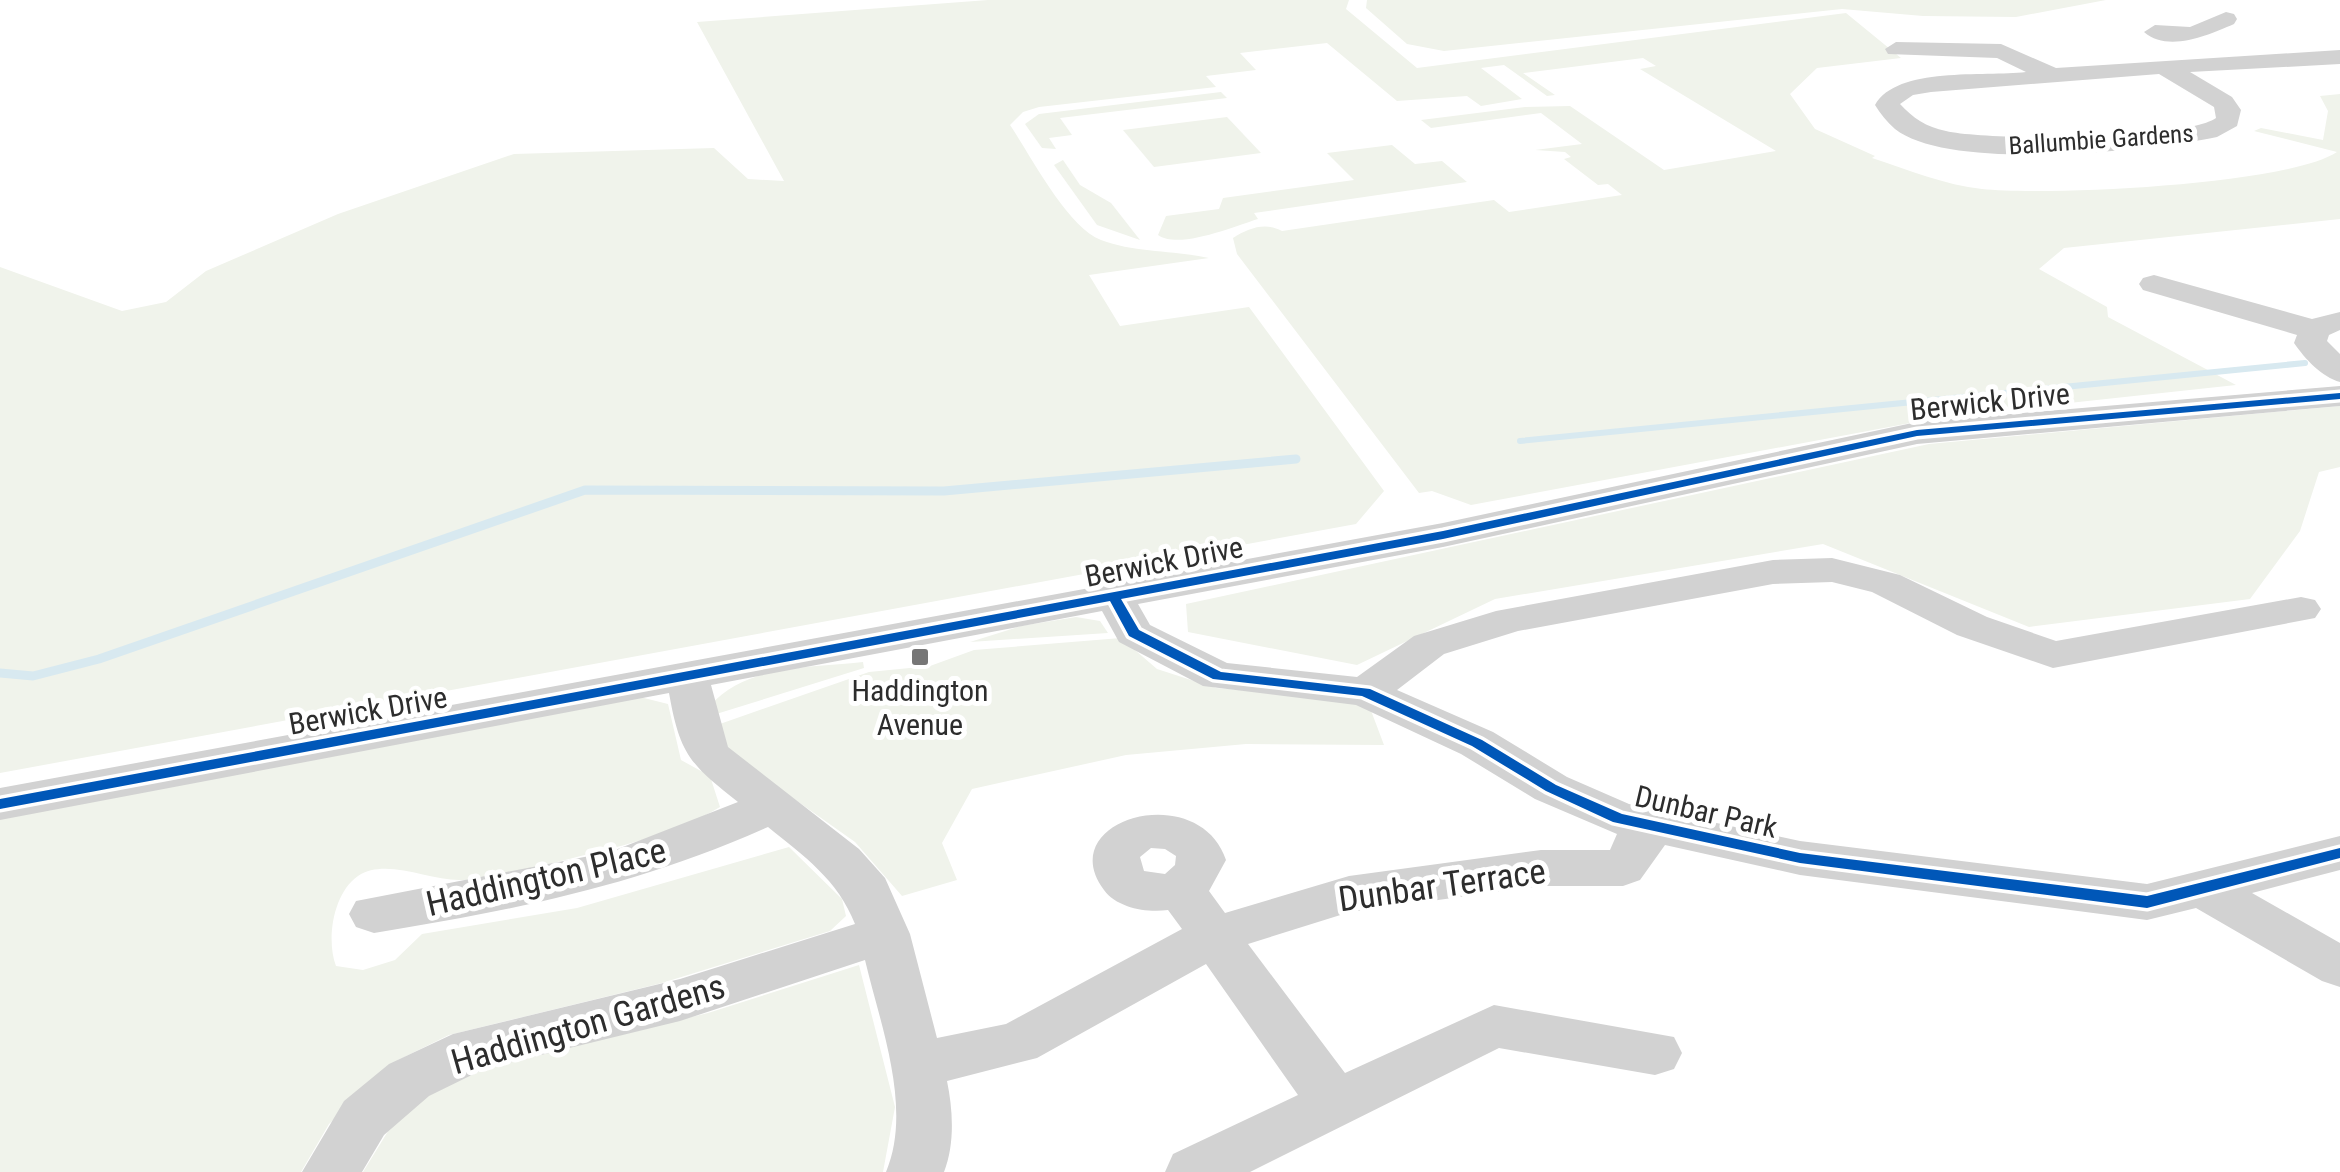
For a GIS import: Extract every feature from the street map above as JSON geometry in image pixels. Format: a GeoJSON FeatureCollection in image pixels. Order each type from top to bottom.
{"type":"FeatureCollection","features":[{"type":"Feature","properties":{"kind":"street"},"geometry":{"type":"LineString","coordinates":[[2193,34],[2226,19]]}},
{"type":"Feature","properties":{"kind":"street"},"geometry":{"type":"LineString","coordinates":[[2155,32],[2193,34],[2246,62]]}},
{"type":"Feature","properties":{"kind":"street"},"geometry":{"type":"LineString","coordinates":[[1896,50],[2012,47],[2055,77]]}},
{"type":"Feature","properties":{"kind":"street","name":"Ballumbie Gardens"},"geometry":{"type":"LineString","coordinates":[[2162,66],[2223,102],[2229,110],[2228,120],[2216,129],[2193,134],[1994,146],[1924,133],[1904,124],[1890,113],[1887,105],[1892,96],[1907,88],[2162,66],[2340,57]]}},
{"type":"Feature","properties":{"kind":"street"},"geometry":{"type":"LineString","coordinates":[[2201,298],[2223,274]]}},
{"type":"Feature","properties":{"kind":"street"},"geometry":{"type":"LineString","coordinates":[[2154,284],[2328,325]]}},
{"type":"Feature","properties":{"kind":"street"},"geometry":{"type":"LineString","coordinates":[[2328,325],[2310,343],[2340,372]]}},
{"type":"Feature","properties":{"kind":"street","name":"Berwick Drive"},"geometry":{"type":"LineString","coordinates":[[0,804],[1443,535],[1917,433],[2340,396]]}},
{"type":"Feature","properties":{"kind":"street"},"geometry":{"type":"LineString","coordinates":[[1365,692],[1428,645],[1511,620],[1774,572],[1832,570],[1886,583],[1972,626],[2054,655],[2302,609]]}},
{"type":"Feature","properties":{"kind":"street","name":"Dunbar Park"},"geometry":{"type":"LineString","coordinates":[[1114,598],[1134,633],[1218,676],[1365,692],[1477,743],[1551,788],[1618,818],[1800,858],[2147,902],[2340,853]]}},
{"type":"Feature","properties":{"kind":"street"},"geometry":{"type":"LineString","coordinates":[[688,677],[697,724],[709,754],[842,861],[867,891],[884,934],[917,1065],[924,1108],[920,1160],[915,1172]]}},
{"type":"Feature","properties":{"kind":"street","name":"Haddington Place"},"geometry":{"type":"LineString","coordinates":[[374,914],[491,896],[611,869],[689,842],[770,806]]}},
{"type":"Feature","properties":{"kind":"street","name":"Dunbar Terrace"},"geometry":{"type":"LineString","coordinates":[[917,1065],[1018,1043],[1215,936],[1349,894],[1540,868],[1623,868],[1641,844],[1640,823]]}},
{"type":"Feature","properties":{"kind":"street"},"geometry":{"type":"LineString","coordinates":[[2202,888],[2332,955]]}},
{"type":"Feature","properties":{"kind":"street"},"geometry":{"type":"LineString","coordinates":[[1180,889],[1335,1102]]}},
{"type":"Feature","properties":{"kind":"street","name":"Haddington Gardens"},"geometry":{"type":"LineString","coordinates":[[331,1172],[364,1118],[379,1105],[409,1080],[472,1050],[680,1000],[884,934]]}},
{"type":"Feature","properties":{"kind":"street"},"geometry":{"type":"LineString","coordinates":[[1194,1172],[1494,1026],[1655,1053]]}},
{"type":"Feature","properties":{"kind":"shaded area"},"geometry":{"type":"Polygon","coordinates":[[[988,0],[1349,0],[1346,9],[1417,68],[1846,13],[1901,58],[1817,68],[1790,94],[1815,129],[1875,156],[1872,158],[1940,181],[1982,189],[2058,191],[2220,180],[2270,173],[2337,152],[2254,131],[2261,128],[2323,140],[2328,111],[2320,96],[2340,94],[2340,219],[2064,248],[2039,269],[2107,307],[2108,317],[2236,385],[1948,416],[1471,505],[1432,491],[1419,493],[1237,254],[1233,238],[1257,227],[1282,231],[1494,200],[1509,212],[1622,195],[1608,184],[1598,185],[1564,159],[1571,157],[1565,152],[1535,150],[1582,144],[1541,113],[1431,128],[1421,120],[1525,107],[1570,106],[1664,170],[1776,151],[1640,69],[1656,66],[1643,58],[1523,73],[1555,95],[1547,96],[1504,65],[1481,68],[1522,99],[1481,106],[1467,96],[1397,101],[1327,43],[1240,53],[1256,70],[1206,76],[1216,87],[1039,107],[1023,112],[1010,125],[1063,206],[1088,233],[1127,247],[1209,258],[1089,275],[1120,326],[1249,307],[1384,491],[1356,524],[0,773],[0,267],[122,311],[166,302],[206,271],[338,214],[514,154],[714,148],[748,179],[784,181],[697,22],[988,0]]]}},
{"type":"Feature","properties":{"kind":"shaded area"},"geometry":{"type":"Polygon","coordinates":[[[1367,0],[2106,0],[2016,17],[1923,16],[1842,9],[1444,51],[1407,44],[1366,8],[1367,0]]]}},
{"type":"Feature","properties":{"kind":"shaded area"},"geometry":{"type":"Polygon","coordinates":[[[1221,92],[1227,98],[1060,118],[1072,135],[1049,138],[1056,149],[1042,148],[1025,124],[1039,114],[1221,92]]]}},
{"type":"Feature","properties":{"kind":"shaded area"},"geometry":{"type":"Polygon","coordinates":[[[1227,117],[1261,153],[1154,167],[1123,130],[1227,117]]]}},
{"type":"Feature","properties":{"kind":"shaded area"},"geometry":{"type":"Polygon","coordinates":[[[1392,145],[1415,164],[1442,161],[1467,182],[1254,213],[1258,219],[1193,238],[1167,239],[1158,235],[1166,216],[1219,209],[1223,198],[1354,180],[1327,153],[1392,145]]]}},
{"type":"Feature","properties":{"kind":"shaded area"},"geometry":{"type":"Polygon","coordinates":[[[1063,160],[1080,185],[1111,203],[1140,240],[1097,225],[1054,165],[1063,160]]]}},
{"type":"Feature","properties":{"kind":"shaded area"},"geometry":{"type":"Polygon","coordinates":[[[2340,406],[2340,467],[2319,472],[2300,531],[2250,599],[2029,627],[1823,544],[1495,599],[1357,665],[1188,632],[1186,604],[1929,444],[2340,406]]]}},
{"type":"Feature","properties":{"kind":"shaded area"},"geometry":{"type":"Polygon","coordinates":[[[1076,617],[1100,621],[1108,633],[970,642],[1021,626],[1076,617]]]}},
{"type":"Feature","properties":{"kind":"shaded area"},"geometry":{"type":"Polygon","coordinates":[[[1121,638],[1157,669],[1216,688],[1367,700],[1384,745],[1246,744],[1126,755],[972,789],[942,843],[957,880],[902,896],[855,842],[722,748],[717,725],[869,672],[930,666],[974,650],[1121,638]]]}},
{"type":"Feature","properties":{"kind":"shaded area"},"geometry":{"type":"Polygon","coordinates":[[[863,662],[864,668],[713,715],[711,705],[726,692],[761,675],[863,662]]]}},
{"type":"Feature","properties":{"kind":"shaded area"},"geometry":{"type":"Polygon","coordinates":[[[640,697],[668,704],[681,760],[710,776],[720,807],[643,840],[500,876],[450,880],[396,869],[370,871],[349,884],[337,905],[332,931],[336,966],[363,970],[395,960],[422,934],[577,908],[789,847],[842,899],[846,916],[830,931],[662,983],[449,1035],[398,1060],[329,1124],[301,1172],[0,1172],[0,815],[640,697]]]}},
{"type":"Feature","properties":{"kind":"shaded area"},"geometry":{"type":"Polygon","coordinates":[[[859,965],[895,1107],[883,1172],[363,1172],[398,1115],[445,1082],[519,1058],[708,1013],[859,965]]]}},
{"type":"Feature","properties":{"kind":"waterway"},"geometry":{"type":"LineString","coordinates":[[1520,441],[2305,363]]}},
{"type":"Feature","properties":{"kind":"waterway"},"geometry":{"type":"LineString","coordinates":[[0,673],[33,676],[99,659],[585,490],[944,491],[1296,459]]}},
{"type":"Feature","properties":{"kind":"cycle path"},"geometry":{"type":"LineString","coordinates":[[0,804],[1443,535],[1917,433],[2340,396]]}},
{"type":"Feature","properties":{"kind":"cycle path"},"geometry":{"type":"LineString","coordinates":[[1114,597],[1134,633],[1218,676],[1365,692],[1477,743],[1551,788],[1618,818],[1800,858],[2147,902],[2340,853]]}},
{"type":"Feature","properties":{"kind":"place","name":"Haddington Avenue"},"geometry":{"type":"Point","coordinates":[920,657]}}]}
